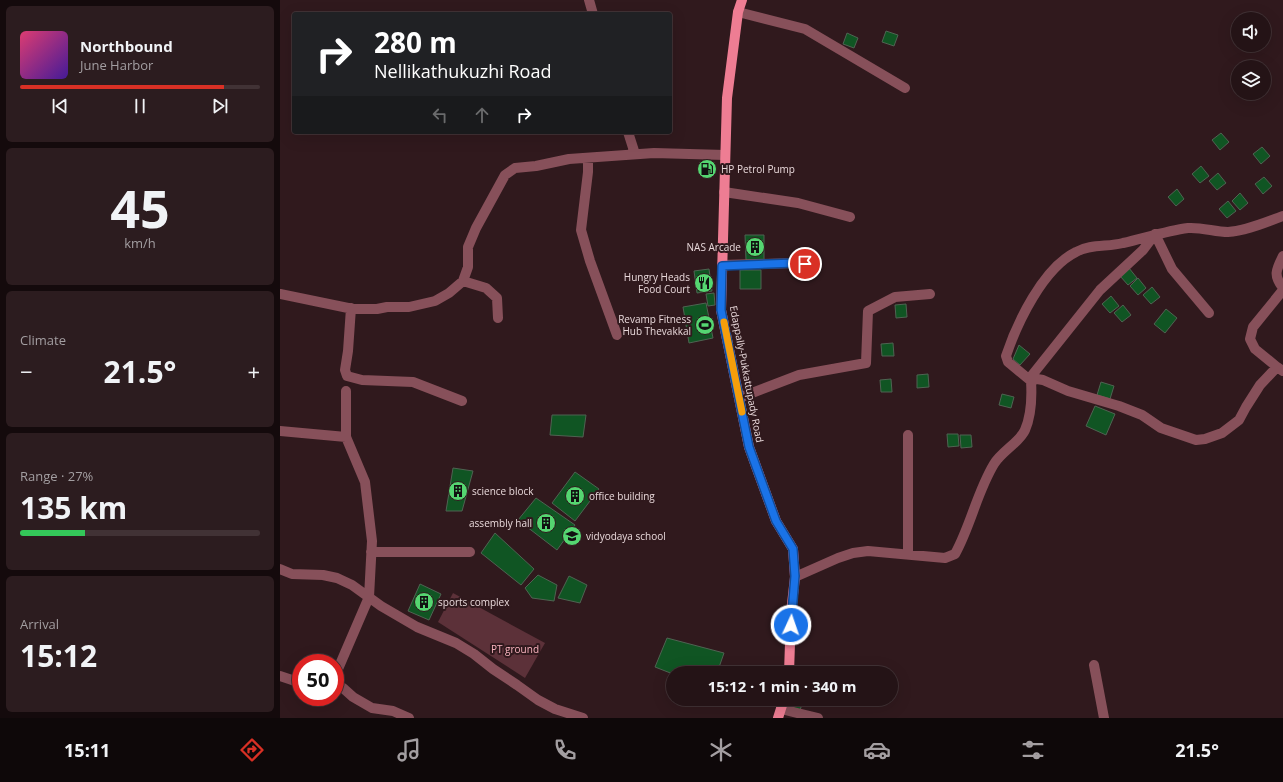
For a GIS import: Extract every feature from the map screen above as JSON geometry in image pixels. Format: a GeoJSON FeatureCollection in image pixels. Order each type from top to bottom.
{"type":"FeatureCollection","features":[{"type":"Feature","properties":{"kind":"main road","name":"Edappally-Pukkattupady Road"},"geometry":{"type":"LineString","coordinates":[[742,0],[738,12],[727,98],[721,310],[749,447],[776,521],[793,549],[795,576],[791,613],[789,666]]}},
{"type":"Feature","properties":{"kind":"street"},"geometry":{"type":"LineString","coordinates":[[589,0],[592,12]]}},
{"type":"Feature","properties":{"kind":"street"},"geometry":{"type":"LineString","coordinates":[[738,12],[805,29],[905,88]]}},
{"type":"Feature","properties":{"kind":"street"},"geometry":{"type":"LineString","coordinates":[[629,134],[635,154]]}},
{"type":"Feature","properties":{"kind":"street"},"geometry":{"type":"LineString","coordinates":[[280,294],[351,308],[376,309],[420,305],[435,301],[449,294],[463,281],[468,267],[468,247],[476,228],[505,175],[515,168],[536,166],[569,159],[635,154],[654,153],[725,155]]}},
{"type":"Feature","properties":{"kind":"street"},"geometry":{"type":"LineString","coordinates":[[588,158],[588,172],[581,230],[590,261],[617,335]]}},
{"type":"Feature","properties":{"kind":"street"},"geometry":{"type":"LineString","coordinates":[[724,192],[798,203],[850,217]]}},
{"type":"Feature","properties":{"kind":"street"},"geometry":{"type":"LineString","coordinates":[[1281,218],[1242,230],[1227,232],[1189,228],[1156,234],[1122,244],[1095,246],[1076,251],[1061,261],[1034,297],[1013,335],[1006,356],[1008,362],[1030,380],[1043,380],[1068,390],[1119,406],[1142,415],[1161,428],[1196,440],[1205,439],[1222,433],[1239,420],[1260,386],[1280,369],[1256,349],[1250,339],[1253,327],[1283,289],[1277,280],[1276,269],[1283,257]]}},
{"type":"Feature","properties":{"kind":"street"},"geometry":{"type":"LineString","coordinates":[[1156,234],[1172,269],[1210,312]]}},
{"type":"Feature","properties":{"kind":"street"},"geometry":{"type":"LineString","coordinates":[[795,576],[853,553],[868,551],[945,558],[955,554],[968,527],[982,488],[994,464],[1003,452],[1025,431],[1031,404],[1030,380],[1100,290],[1143,250],[1156,234]]}},
{"type":"Feature","properties":{"kind":"street"},"geometry":{"type":"LineString","coordinates":[[722,266],[794,263],[816,265]]}},
{"type":"Feature","properties":{"kind":"street"},"geometry":{"type":"LineString","coordinates":[[463,281],[486,288],[497,298],[498,318]]}},
{"type":"Feature","properties":{"kind":"street"},"geometry":{"type":"LineString","coordinates":[[739,398],[799,375],[866,363],[868,311],[895,297],[930,294]]}},
{"type":"Feature","properties":{"kind":"street"},"geometry":{"type":"LineString","coordinates":[[351,308],[345,370],[347,376],[362,380],[413,382],[462,401]]}},
{"type":"Feature","properties":{"kind":"street"},"geometry":{"type":"LineString","coordinates":[[344,654],[368,597],[372,541],[365,482],[346,437],[346,391]]}},
{"type":"Feature","properties":{"kind":"street"},"geometry":{"type":"LineString","coordinates":[[280,431],[346,437]]}},
{"type":"Feature","properties":{"kind":"street"},"geometry":{"type":"LineString","coordinates":[[908,435],[908,555]]}},
{"type":"Feature","properties":{"kind":"street"},"geometry":{"type":"LineString","coordinates":[[371,552],[470,552]]}},
{"type":"Feature","properties":{"kind":"street"},"geometry":{"type":"LineString","coordinates":[[280,570],[292,574],[323,575],[337,578],[352,585],[381,606],[417,627],[456,643],[474,654],[538,700],[555,709],[583,718]]}},
{"type":"Feature","properties":{"kind":"street"},"geometry":{"type":"LineString","coordinates":[[1094,665],[1104,718]]}},
{"type":"Feature","properties":{"kind":"street"},"geometry":{"type":"LineString","coordinates":[[280,676],[292,680]]}},
{"type":"Feature","properties":{"kind":"street"},"geometry":{"type":"LineString","coordinates":[[344,689],[353,697],[372,708],[393,711],[409,718]]}},
{"type":"Feature","properties":{"kind":"street"},"geometry":{"type":"LineString","coordinates":[[779,714],[818,718]]}},
{"type":"Feature","properties":{"kind":"green space","name":"PT ground"},"geometry":{"type":"Polygon","coordinates":[[[453,593],[545,643],[525,678],[438,622],[453,593]]]}},
{"type":"Feature","properties":{"kind":"building"},"geometry":{"type":"Polygon","coordinates":[[[886,31],[898,35],[894,46],[882,42],[886,31]]]}},
{"type":"Feature","properties":{"kind":"building"},"geometry":{"type":"Polygon","coordinates":[[[847,33],[858,38],[854,48],[843,44],[847,33]]]}},
{"type":"Feature","properties":{"kind":"building"},"geometry":{"type":"Polygon","coordinates":[[[1221,133],[1229,142],[1220,150],[1212,140],[1221,133]]]}},
{"type":"Feature","properties":{"kind":"building"},"geometry":{"type":"Polygon","coordinates":[[[1262,147],[1270,156],[1261,164],[1253,154],[1262,147]]]}},
{"type":"Feature","properties":{"kind":"building"},"geometry":{"type":"Polygon","coordinates":[[[1201,166],[1209,176],[1200,183],[1192,174],[1201,166]]]}},
{"type":"Feature","properties":{"kind":"building"},"geometry":{"type":"Polygon","coordinates":[[[1218,173],[1226,183],[1217,190],[1209,181],[1218,173]]]}},
{"type":"Feature","properties":{"kind":"building"},"geometry":{"type":"Polygon","coordinates":[[[1264,177],[1272,186],[1263,194],[1255,184],[1264,177]]]}},
{"type":"Feature","properties":{"kind":"building"},"geometry":{"type":"Polygon","coordinates":[[[1177,189],[1184,199],[1176,206],[1168,197],[1177,189]]]}},
{"type":"Feature","properties":{"kind":"building"},"geometry":{"type":"Polygon","coordinates":[[[1240,193],[1248,203],[1240,210],[1232,201],[1240,193]]]}},
{"type":"Feature","properties":{"kind":"building"},"geometry":{"type":"Polygon","coordinates":[[[1228,201],[1236,211],[1227,218],[1219,209],[1228,201]]]}},
{"type":"Feature","properties":{"kind":"building","name":"NAS Arcade"},"geometry":{"type":"Polygon","coordinates":[[[745,235],[764,235],[764,260],[746,260],[745,235]]]}},
{"type":"Feature","properties":{"kind":"building"},"geometry":{"type":"Polygon","coordinates":[[[1129,268],[1137,278],[1128,285],[1120,276],[1129,268]]]}},
{"type":"Feature","properties":{"kind":"building"},"geometry":{"type":"Polygon","coordinates":[[[709,269],[712,291],[697,293],[694,271],[709,269]]]}},
{"type":"Feature","properties":{"kind":"building"},"geometry":{"type":"Polygon","coordinates":[[[740,270],[761,270],[761,289],[740,289],[740,270]]]}},
{"type":"Feature","properties":{"kind":"building"},"geometry":{"type":"Polygon","coordinates":[[[1138,278],[1146,288],[1138,295],[1130,286],[1138,278]]]}},
{"type":"Feature","properties":{"kind":"building"},"geometry":{"type":"Polygon","coordinates":[[[1152,287],[1160,297],[1151,304],[1143,295],[1152,287]]]}},
{"type":"Feature","properties":{"kind":"building"},"geometry":{"type":"Polygon","coordinates":[[[714,293],[715,305],[708,306],[706,294],[714,293]]]}},
{"type":"Feature","properties":{"kind":"building"},"geometry":{"type":"Polygon","coordinates":[[[1111,296],[1119,306],[1110,313],[1102,304],[1111,296]]]}},
{"type":"Feature","properties":{"kind":"building"},"geometry":{"type":"Polygon","coordinates":[[[706,303],[713,338],[689,343],[683,307],[706,303]]]}},
{"type":"Feature","properties":{"kind":"building"},"geometry":{"type":"Polygon","coordinates":[[[906,304],[907,317],[896,318],[895,305],[906,304]]]}},
{"type":"Feature","properties":{"kind":"building"},"geometry":{"type":"Polygon","coordinates":[[[1123,305],[1131,315],[1122,322],[1114,313],[1123,305]]]}},
{"type":"Feature","properties":{"kind":"building"},"geometry":{"type":"Polygon","coordinates":[[[1166,309],[1177,318],[1165,333],[1154,324],[1166,309]]]}},
{"type":"Feature","properties":{"kind":"building"},"geometry":{"type":"Polygon","coordinates":[[[893,343],[894,356],[882,356],[881,344],[893,343]]]}},
{"type":"Feature","properties":{"kind":"building"},"geometry":{"type":"Polygon","coordinates":[[[1019,345],[1030,354],[1020,365],[1013,359],[1019,345]]]}},
{"type":"Feature","properties":{"kind":"building"},"geometry":{"type":"Polygon","coordinates":[[[928,374],[929,387],[917,388],[917,375],[928,374]]]}},
{"type":"Feature","properties":{"kind":"building"},"geometry":{"type":"Polygon","coordinates":[[[891,379],[892,392],[881,392],[880,380],[891,379]]]}},
{"type":"Feature","properties":{"kind":"building"},"geometry":{"type":"Polygon","coordinates":[[[1101,382],[1114,386],[1110,399],[1097,395],[1101,382]]]}},
{"type":"Feature","properties":{"kind":"building"},"geometry":{"type":"Polygon","coordinates":[[[1002,394],[1014,397],[1011,408],[999,405],[1002,394]]]}},
{"type":"Feature","properties":{"kind":"building"},"geometry":{"type":"Polygon","coordinates":[[[1095,406],[1115,414],[1106,435],[1086,426],[1095,406]]]}},
{"type":"Feature","properties":{"kind":"building"},"geometry":{"type":"Polygon","coordinates":[[[552,415],[586,415],[583,437],[550,435],[552,415]]]}},
{"type":"Feature","properties":{"kind":"building"},"geometry":{"type":"Polygon","coordinates":[[[947,434],[958,434],[959,446],[948,447],[947,434]]]}},
{"type":"Feature","properties":{"kind":"building"},"geometry":{"type":"Polygon","coordinates":[[[960,435],[971,435],[972,447],[961,448],[960,435]]]}},
{"type":"Feature","properties":{"kind":"building","name":"science block"},"geometry":{"type":"Polygon","coordinates":[[[453,468],[473,471],[462,511],[446,511],[453,468]]]}},
{"type":"Feature","properties":{"kind":"building","name":"office building"},"geometry":{"type":"Polygon","coordinates":[[[575,472],[599,489],[575,521],[552,503],[575,472]]]}},
{"type":"Feature","properties":{"kind":"building","name":"assembly hall"},"geometry":{"type":"Polygon","coordinates":[[[536,498],[575,525],[557,550],[518,520],[536,498]]]}},
{"type":"Feature","properties":{"kind":"building"},"geometry":{"type":"Polygon","coordinates":[[[495,533],[534,569],[521,585],[481,553],[495,533]]]}},
{"type":"Feature","properties":{"kind":"building"},"geometry":{"type":"Polygon","coordinates":[[[538,575],[557,585],[554,601],[532,598],[525,588],[538,575]]]}},
{"type":"Feature","properties":{"kind":"building"},"geometry":{"type":"Polygon","coordinates":[[[569,576],[587,585],[580,603],[558,598],[569,576]]]}},
{"type":"Feature","properties":{"kind":"building","name":"sports complex"},"geometry":{"type":"Polygon","coordinates":[[[420,584],[441,594],[429,620],[408,611],[420,584]]]}},
{"type":"Feature","properties":{"kind":"building"},"geometry":{"type":"Polygon","coordinates":[[[667,638],[724,653],[719,666],[666,666],[666,671],[655,667],[667,638]]]}},
{"type":"Feature","properties":{"kind":"building"},"geometry":{"type":"Polygon","coordinates":[[[788,706],[801,706],[800,710],[788,706]]]}},
{"type":"Feature","properties":{"kind":"slow traffic"},"geometry":{"type":"LineString","coordinates":[[724,322],[742,412]]}},
{"type":"Feature","properties":{"kind":"place","name":"HP Petrol Pump"},"geometry":{"type":"Point","coordinates":[707,169]}},
{"type":"Feature","properties":{"kind":"place","name":"NAS Arcade"},"geometry":{"type":"Point","coordinates":[755,247]}},
{"type":"Feature","properties":{"kind":"place","name":"Hungry Heads Food Court"},"geometry":{"type":"Point","coordinates":[704,283]}},
{"type":"Feature","properties":{"kind":"place","name":"Revamp Fitness Hub Thevakkal"},"geometry":{"type":"Point","coordinates":[705,325]}},
{"type":"Feature","properties":{"kind":"place","name":"science block"},"geometry":{"type":"Point","coordinates":[458,491]}},
{"type":"Feature","properties":{"kind":"place","name":"office building"},"geometry":{"type":"Point","coordinates":[575,496]}},
{"type":"Feature","properties":{"kind":"place","name":"assembly hall"},"geometry":{"type":"Point","coordinates":[546,523]}},
{"type":"Feature","properties":{"kind":"place","name":"vidyodaya school"},"geometry":{"type":"Point","coordinates":[572,536]}},
{"type":"Feature","properties":{"kind":"place","name":"sports complex"},"geometry":{"type":"Point","coordinates":[424,602]}},
{"type":"Feature","properties":{"kind":"route"},"geometry":{"type":"LineString","coordinates":[[791,625],[795,576],[793,549],[776,521],[749,447],[721,310],[722,266],[794,263],[805,264]]}}]}
